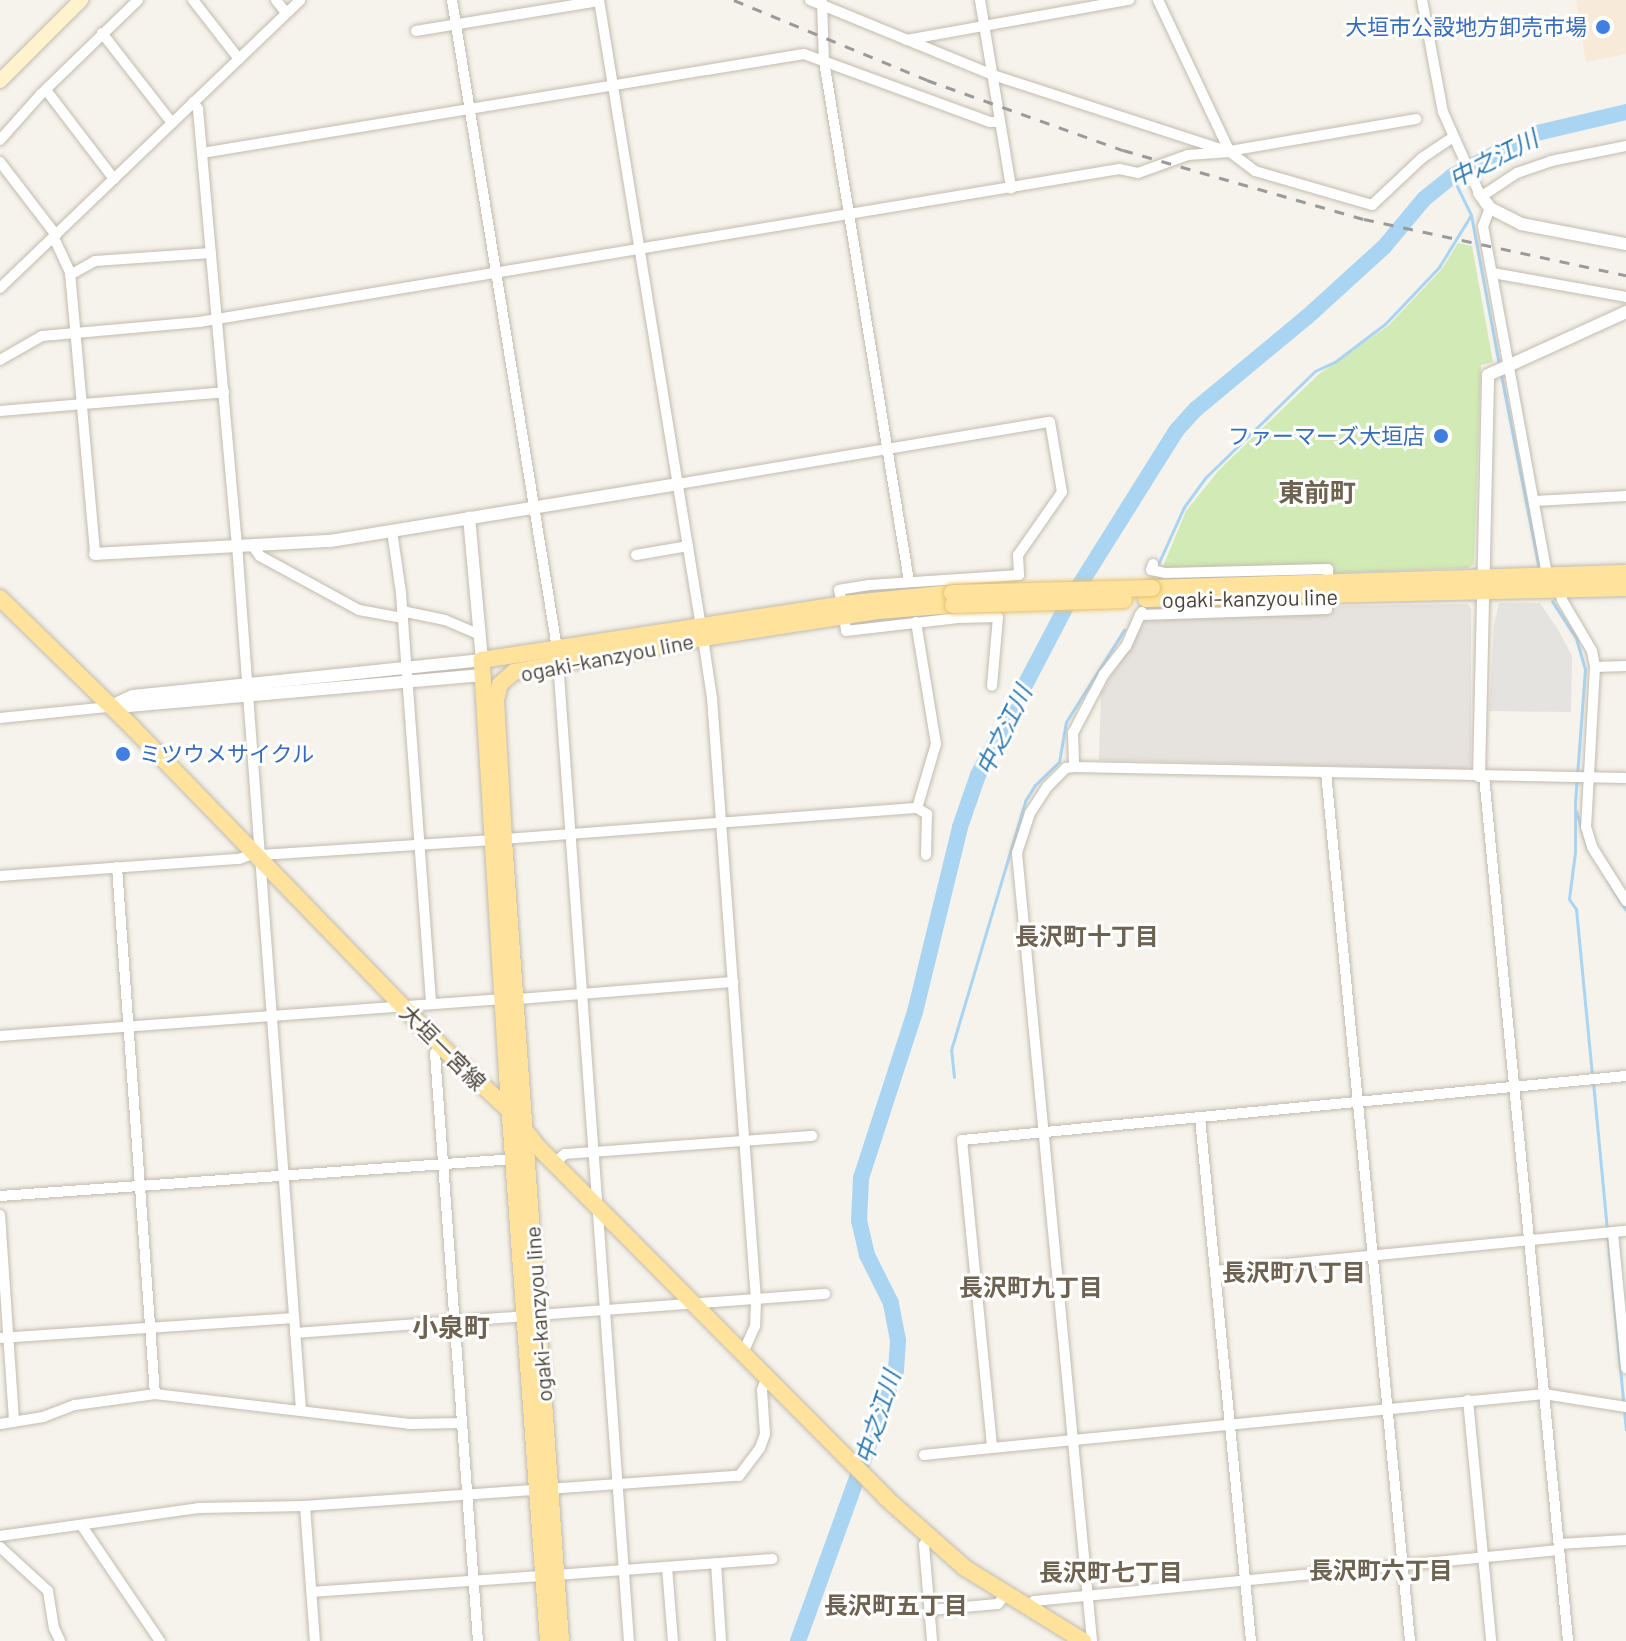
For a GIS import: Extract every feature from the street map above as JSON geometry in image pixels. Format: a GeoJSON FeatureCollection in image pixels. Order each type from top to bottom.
{"type":"FeatureCollection","features":[{"type":"Feature","properties":{"kind":"main road"},"geometry":{"type":"LineString","coordinates":[[0,81],[81,0]]}},
{"type":"Feature","properties":{"kind":"main road","name":"ogaki-kanzyou line"},"geometry":{"type":"LineString","coordinates":[[1481,586],[1547,576],[1626,573]]}},
{"type":"Feature","properties":{"kind":"main road","name":"ogaki-kanzyou line"},"geometry":{"type":"LineString","coordinates":[[498,840],[496,700],[500,684],[514,672],[702,633],[843,610],[953,599],[1145,604],[1328,590],[1481,586],[1560,591],[1626,588]]}},
{"type":"Feature","properties":{"kind":"main road","name":"大垣一宮線"},"geometry":{"type":"LineString","coordinates":[[0,598],[441,1046],[511,1112],[554,1163],[885,1497],[928,1538],[1005,1595],[1083,1641]]}},
{"type":"Feature","properties":{"kind":"main road","name":"ogaki-kanzyou line"},"geometry":{"type":"LineString","coordinates":[[531,1316],[523,1128],[483,668],[557,648],[702,633]]}},
{"type":"Feature","properties":{"kind":"main road"},"geometry":{"type":"LineString","coordinates":[[496,700],[483,668],[514,672]]}},
{"type":"Feature","properties":{"kind":"main road","name":"ogaki-kanzyou line"},"geometry":{"type":"LineString","coordinates":[[510,999],[511,1112],[531,1316],[550,1576],[561,1641]]}},
{"type":"Feature","properties":{"kind":"main road","name":"ogaki-kanzyou line"},"geometry":{"type":"LineString","coordinates":[[548,1641],[550,1576]]}},
{"type":"Feature","properties":{"kind":"street"},"geometry":{"type":"LineString","coordinates":[[0,140],[102,33],[138,0]]}},
{"type":"Feature","properties":{"kind":"street"},"geometry":{"type":"LineString","coordinates":[[193,0],[239,59]]}},
{"type":"Feature","properties":{"kind":"street"},"geometry":{"type":"LineString","coordinates":[[276,0],[286,13]]}},
{"type":"Feature","properties":{"kind":"street"},"geometry":{"type":"LineString","coordinates":[[0,288],[300,0]]}},
{"type":"Feature","properties":{"kind":"street"},"geometry":{"type":"LineString","coordinates":[[452,0],[557,648]]}},
{"type":"Feature","properties":{"kind":"street"},"geometry":{"type":"LineString","coordinates":[[810,0],[993,75],[1230,152],[1255,171],[1372,205],[1422,158],[1455,141]]}},
{"type":"Feature","properties":{"kind":"street"},"geometry":{"type":"LineString","coordinates":[[980,0],[1011,188]]}},
{"type":"Feature","properties":{"kind":"street"},"geometry":{"type":"LineString","coordinates":[[906,40],[984,23],[1129,0]]}},
{"type":"Feature","properties":{"kind":"street"},"geometry":{"type":"LineString","coordinates":[[1158,0],[1230,152]]}},
{"type":"Feature","properties":{"kind":"street"},"geometry":{"type":"LineString","coordinates":[[1422,0],[1447,125],[1480,194],[1490,208],[1521,224],[1626,244]]}},
{"type":"Feature","properties":{"kind":"street"},"geometry":{"type":"LineString","coordinates":[[416,31],[599,1],[712,698],[756,1300],[755,1326],[743,1353]]}},
{"type":"Feature","properties":{"kind":"street"},"geometry":{"type":"LineString","coordinates":[[822,3],[824,61],[909,581]]}},
{"type":"Feature","properties":{"kind":"street"},"geometry":{"type":"LineString","coordinates":[[102,33],[172,123]]}},
{"type":"Feature","properties":{"kind":"street"},"geometry":{"type":"LineString","coordinates":[[202,153],[804,54],[990,122],[999,122]]}},
{"type":"Feature","properties":{"kind":"street"},"geometry":{"type":"LineString","coordinates":[[46,90],[114,179]]}},
{"type":"Feature","properties":{"kind":"street"},"geometry":{"type":"LineString","coordinates":[[193,102],[198,109],[237,545],[301,1411]]}},
{"type":"Feature","properties":{"kind":"street"},"geometry":{"type":"LineString","coordinates":[[0,360],[42,336],[217,319],[1119,169],[1138,173],[1188,155],[1230,152],[1416,119]]}},
{"type":"Feature","properties":{"kind":"street"},"geometry":{"type":"LineString","coordinates":[[1480,194],[1517,173],[1551,161],[1626,146]]}},
{"type":"Feature","properties":{"kind":"street"},"geometry":{"type":"LineString","coordinates":[[0,162],[55,236],[68,262],[95,554],[330,541],[1050,422],[1062,492],[1018,555],[1019,575],[909,581],[839,590],[846,631],[916,622],[998,617],[992,686]]}},
{"type":"Feature","properties":{"kind":"street"},"geometry":{"type":"LineString","coordinates":[[1490,208],[1483,226],[1493,273],[1503,367],[1535,501],[1547,576]]}},
{"type":"Feature","properties":{"kind":"street"},"geometry":{"type":"LineString","coordinates":[[70,275],[95,261],[211,253]]}},
{"type":"Feature","properties":{"kind":"street"},"geometry":{"type":"LineString","coordinates":[[1493,273],[1626,297]]}},
{"type":"Feature","properties":{"kind":"street"},"geometry":{"type":"LineString","coordinates":[[1568,1641],[1515,1087],[1481,776],[1481,586],[1488,375],[1626,312]]}},
{"type":"Feature","properties":{"kind":"street"},"geometry":{"type":"LineString","coordinates":[[0,411],[224,392]]}},
{"type":"Feature","properties":{"kind":"street"},"geometry":{"type":"LineString","coordinates":[[1535,501],[1626,496]]}},
{"type":"Feature","properties":{"kind":"street"},"geometry":{"type":"LineString","coordinates":[[469,518],[483,668]]}},
{"type":"Feature","properties":{"kind":"street"},"geometry":{"type":"LineString","coordinates":[[392,531],[402,615],[431,1003]]}},
{"type":"Feature","properties":{"kind":"street"},"geometry":{"type":"LineString","coordinates":[[252,545],[260,556],[359,610],[445,620],[480,635]]}},
{"type":"Feature","properties":{"kind":"street"},"geometry":{"type":"LineString","coordinates":[[636,555],[688,546]]}},
{"type":"Feature","properties":{"kind":"street"},"geometry":{"type":"LineString","coordinates":[[1074,767],[1073,733],[1104,674],[1126,646],[1145,604],[1327,609],[1328,569],[1165,573],[1151,570],[1153,564]]}},
{"type":"Feature","properties":{"kind":"street"},"geometry":{"type":"LineString","coordinates":[[1560,591],[1562,600],[1592,651],[1595,667],[1586,827],[1592,847],[1626,901]]}},
{"type":"Feature","properties":{"kind":"street"},"geometry":{"type":"LineString","coordinates":[[916,622],[936,744],[917,808]]}},
{"type":"Feature","properties":{"kind":"street"},"geometry":{"type":"LineString","coordinates":[[1595,667],[1626,666]]}},
{"type":"Feature","properties":{"kind":"street"},"geometry":{"type":"LineString","coordinates":[[109,707],[132,696],[246,683],[406,667],[483,668]]}},
{"type":"Feature","properties":{"kind":"street"},"geometry":{"type":"LineString","coordinates":[[0,718],[407,682],[483,668]]}},
{"type":"Feature","properties":{"kind":"street"},"geometry":{"type":"LineString","coordinates":[[559,675],[629,1641]]}},
{"type":"Feature","properties":{"kind":"street"},"geometry":{"type":"LineString","coordinates":[[1092,1641],[1017,853],[1030,813],[1047,787],[1066,768],[1074,767],[1626,778]]}},
{"type":"Feature","properties":{"kind":"street"},"geometry":{"type":"LineString","coordinates":[[1326,772],[1410,1641]]}},
{"type":"Feature","properties":{"kind":"street"},"geometry":{"type":"LineString","coordinates":[[0,876],[917,808],[927,814],[926,855]]}},
{"type":"Feature","properties":{"kind":"street"},"geometry":{"type":"LineString","coordinates":[[117,867],[155,1394]]}},
{"type":"Feature","properties":{"kind":"street"},"geometry":{"type":"LineString","coordinates":[[0,1036],[733,982]]}},
{"type":"Feature","properties":{"kind":"street"},"geometry":{"type":"LineString","coordinates":[[441,1046],[435,1053],[478,1641]]}},
{"type":"Feature","properties":{"kind":"street"},"geometry":{"type":"LineString","coordinates":[[992,1448],[962,1140],[1626,1076]]}},
{"type":"Feature","properties":{"kind":"street"},"geometry":{"type":"LineString","coordinates":[[1200,1118],[1251,1641]]}},
{"type":"Feature","properties":{"kind":"street"},"geometry":{"type":"LineString","coordinates":[[554,1163],[565,1154],[812,1136]]}},
{"type":"Feature","properties":{"kind":"street"},"geometry":{"type":"LineString","coordinates":[[0,1196],[515,1159]]}},
{"type":"Feature","properties":{"kind":"street"},"geometry":{"type":"LineString","coordinates":[[0,1215],[5,1338],[14,1422]]}},
{"type":"Feature","properties":{"kind":"street"},"geometry":{"type":"LineString","coordinates":[[1215,1271],[1626,1231]]}},
{"type":"Feature","properties":{"kind":"street"},"geometry":{"type":"LineString","coordinates":[[1613,1233],[1626,1368]]}},
{"type":"Feature","properties":{"kind":"street"},"geometry":{"type":"LineString","coordinates":[[295,1333],[825,1294]]}},
{"type":"Feature","properties":{"kind":"street"},"geometry":{"type":"LineString","coordinates":[[5,1338],[294,1318]]}},
{"type":"Feature","properties":{"kind":"street"},"geometry":{"type":"LineString","coordinates":[[0,1536],[198,1508],[305,1506],[739,1476],[760,1448],[765,1434],[762,1390],[767,1376]]}},
{"type":"Feature","properties":{"kind":"street"},"geometry":{"type":"LineString","coordinates":[[0,1424],[43,1417],[75,1405],[155,1394],[409,1424],[462,1423]]}},
{"type":"Feature","properties":{"kind":"street"},"geometry":{"type":"LineString","coordinates":[[924,1455],[1544,1394],[1626,1407]]}},
{"type":"Feature","properties":{"kind":"street"},"geometry":{"type":"LineString","coordinates":[[1468,1400],[1491,1641]]}},
{"type":"Feature","properties":{"kind":"street"},"geometry":{"type":"LineString","coordinates":[[305,1506],[315,1641]]}},
{"type":"Feature","properties":{"kind":"street"},"geometry":{"type":"LineString","coordinates":[[82,1526],[160,1641]]}},
{"type":"Feature","properties":{"kind":"street"},"geometry":{"type":"LineString","coordinates":[[928,1538],[924,1545],[932,1641]]}},
{"type":"Feature","properties":{"kind":"street"},"geometry":{"type":"LineString","coordinates":[[1028,1609],[1034,1601],[1626,1540]]}},
{"type":"Feature","properties":{"kind":"street"},"geometry":{"type":"LineString","coordinates":[[0,1547],[48,1591],[54,1628],[60,1641]]}},
{"type":"Feature","properties":{"kind":"street"},"geometry":{"type":"LineString","coordinates":[[312,1592],[772,1559]]}},
{"type":"Feature","properties":{"kind":"street"},"geometry":{"type":"LineString","coordinates":[[716,1563],[721,1641]]}},
{"type":"Feature","properties":{"kind":"street"},"geometry":{"type":"LineString","coordinates":[[667,1567],[673,1641]]}},
{"type":"Feature","properties":{"kind":"street"},"geometry":{"type":"LineString","coordinates":[[930,1610],[998,1604],[1005,1595]]}},
{"type":"Feature","properties":{"kind":"shaded area","name":"大垣市公設地方卸売市場"},"geometry":{"type":"Polygon","coordinates":[[[1576,0],[1626,0],[1626,54],[1586,62],[1576,0]]]}},
{"type":"Feature","properties":{"kind":"shaded area"},"geometry":{"type":"Polygon","coordinates":[[[1499,603],[1540,603],[1559,631],[1572,656],[1571,712],[1489,711],[1494,624],[1499,603]]]}},
{"type":"Feature","properties":{"kind":"shaded area"},"geometry":{"type":"Polygon","coordinates":[[[1467,604],[1471,608],[1471,765],[1466,769],[1099,760],[1101,693],[1145,621],[1332,613],[1332,606],[1467,604]]]}},
{"type":"Feature","properties":{"kind":"green space"},"geometry":{"type":"Polygon","coordinates":[[[1458,243],[1472,246],[1493,362],[1481,365],[1474,564],[1468,568],[1334,573],[1334,565],[1162,569],[1186,511],[1219,470],[1319,374],[1388,326],[1441,270],[1458,243]]]}},
{"type":"Feature","properties":{"kind":"waterway","name":"中之江川"},"geometry":{"type":"LineString","coordinates":[[798,1641],[896,1370],[898,1340],[891,1303],[867,1255],[859,1221],[861,1178],[915,1012],[960,827],[978,775],[1067,605],[1176,431],[1196,409],[1307,317],[1384,247],[1424,199],[1452,176],[1533,134],[1626,112]]}},
{"type":"Feature","properties":{"kind":"waterway"},"geometry":{"type":"LineString","coordinates":[[1452,176],[1471,215],[1499,364]]}},
{"type":"Feature","properties":{"kind":"waterway"},"geometry":{"type":"LineString","coordinates":[[1159,562],[1184,507],[1206,477],[1315,371],[1336,361],[1385,324],[1439,267],[1471,215]]}},
{"type":"Feature","properties":{"kind":"waterway"},"geometry":{"type":"LineString","coordinates":[[1501,375],[1539,568]]}},
{"type":"Feature","properties":{"kind":"waterway"},"geometry":{"type":"LineString","coordinates":[[1552,601],[1576,638],[1585,669],[1575,802],[1575,852],[1569,899],[1576,909],[1592,1075]]}},
{"type":"Feature","properties":{"kind":"waterway"},"geometry":{"type":"LineString","coordinates":[[954,1077],[951,1050],[1025,801],[1035,785],[1059,762],[1066,722],[1124,630]]}},
{"type":"Feature","properties":{"kind":"waterway"},"geometry":{"type":"LineString","coordinates":[[1576,811],[1588,850]]}},
{"type":"Feature","properties":{"kind":"waterway"},"geometry":{"type":"LineString","coordinates":[[1607,880],[1626,911]]}},
{"type":"Feature","properties":{"kind":"waterway"},"geometry":{"type":"LineString","coordinates":[[1593,1082],[1626,1429]]}},
{"type":"Feature","properties":{"kind":"railway"},"geometry":{"type":"LineString","coordinates":[[734,0],[927,80],[1123,150],[1364,219],[1626,275]]}},
{"type":"Feature","properties":{"kind":"place","name":"大垣市公設地方卸売市場"},"geometry":{"type":"Point","coordinates":[1603,27]}},
{"type":"Feature","properties":{"kind":"place","name":"ファーマーズ大垣店"},"geometry":{"type":"Point","coordinates":[1441,436]}},
{"type":"Feature","properties":{"kind":"place","name":"ミツウメサイクル"},"geometry":{"type":"Point","coordinates":[123,754]}},
{"type":"Feature","properties":{"kind":"district","name":"東前町"},"geometry":{"type":"Point","coordinates":[1317,492]}},
{"type":"Feature","properties":{"kind":"district","name":"長沢町十丁目"},"geometry":{"type":"Point","coordinates":[1087,936]}},
{"type":"Feature","properties":{"kind":"district","name":"長沢町八丁目"},"geometry":{"type":"Point","coordinates":[1294,1272]}},
{"type":"Feature","properties":{"kind":"district","name":"長沢町九丁目"},"geometry":{"type":"Point","coordinates":[1031,1287]}},
{"type":"Feature","properties":{"kind":"district","name":"小泉町"},"geometry":{"type":"Point","coordinates":[451,1327]}},
{"type":"Feature","properties":{"kind":"district","name":"長沢町六丁目"},"geometry":{"type":"Point","coordinates":[1381,1570]}},
{"type":"Feature","properties":{"kind":"district","name":"長沢町七丁目"},"geometry":{"type":"Point","coordinates":[1111,1572]}},
{"type":"Feature","properties":{"kind":"district","name":"長沢町五丁目"},"geometry":{"type":"Point","coordinates":[896,1605]}}]}
